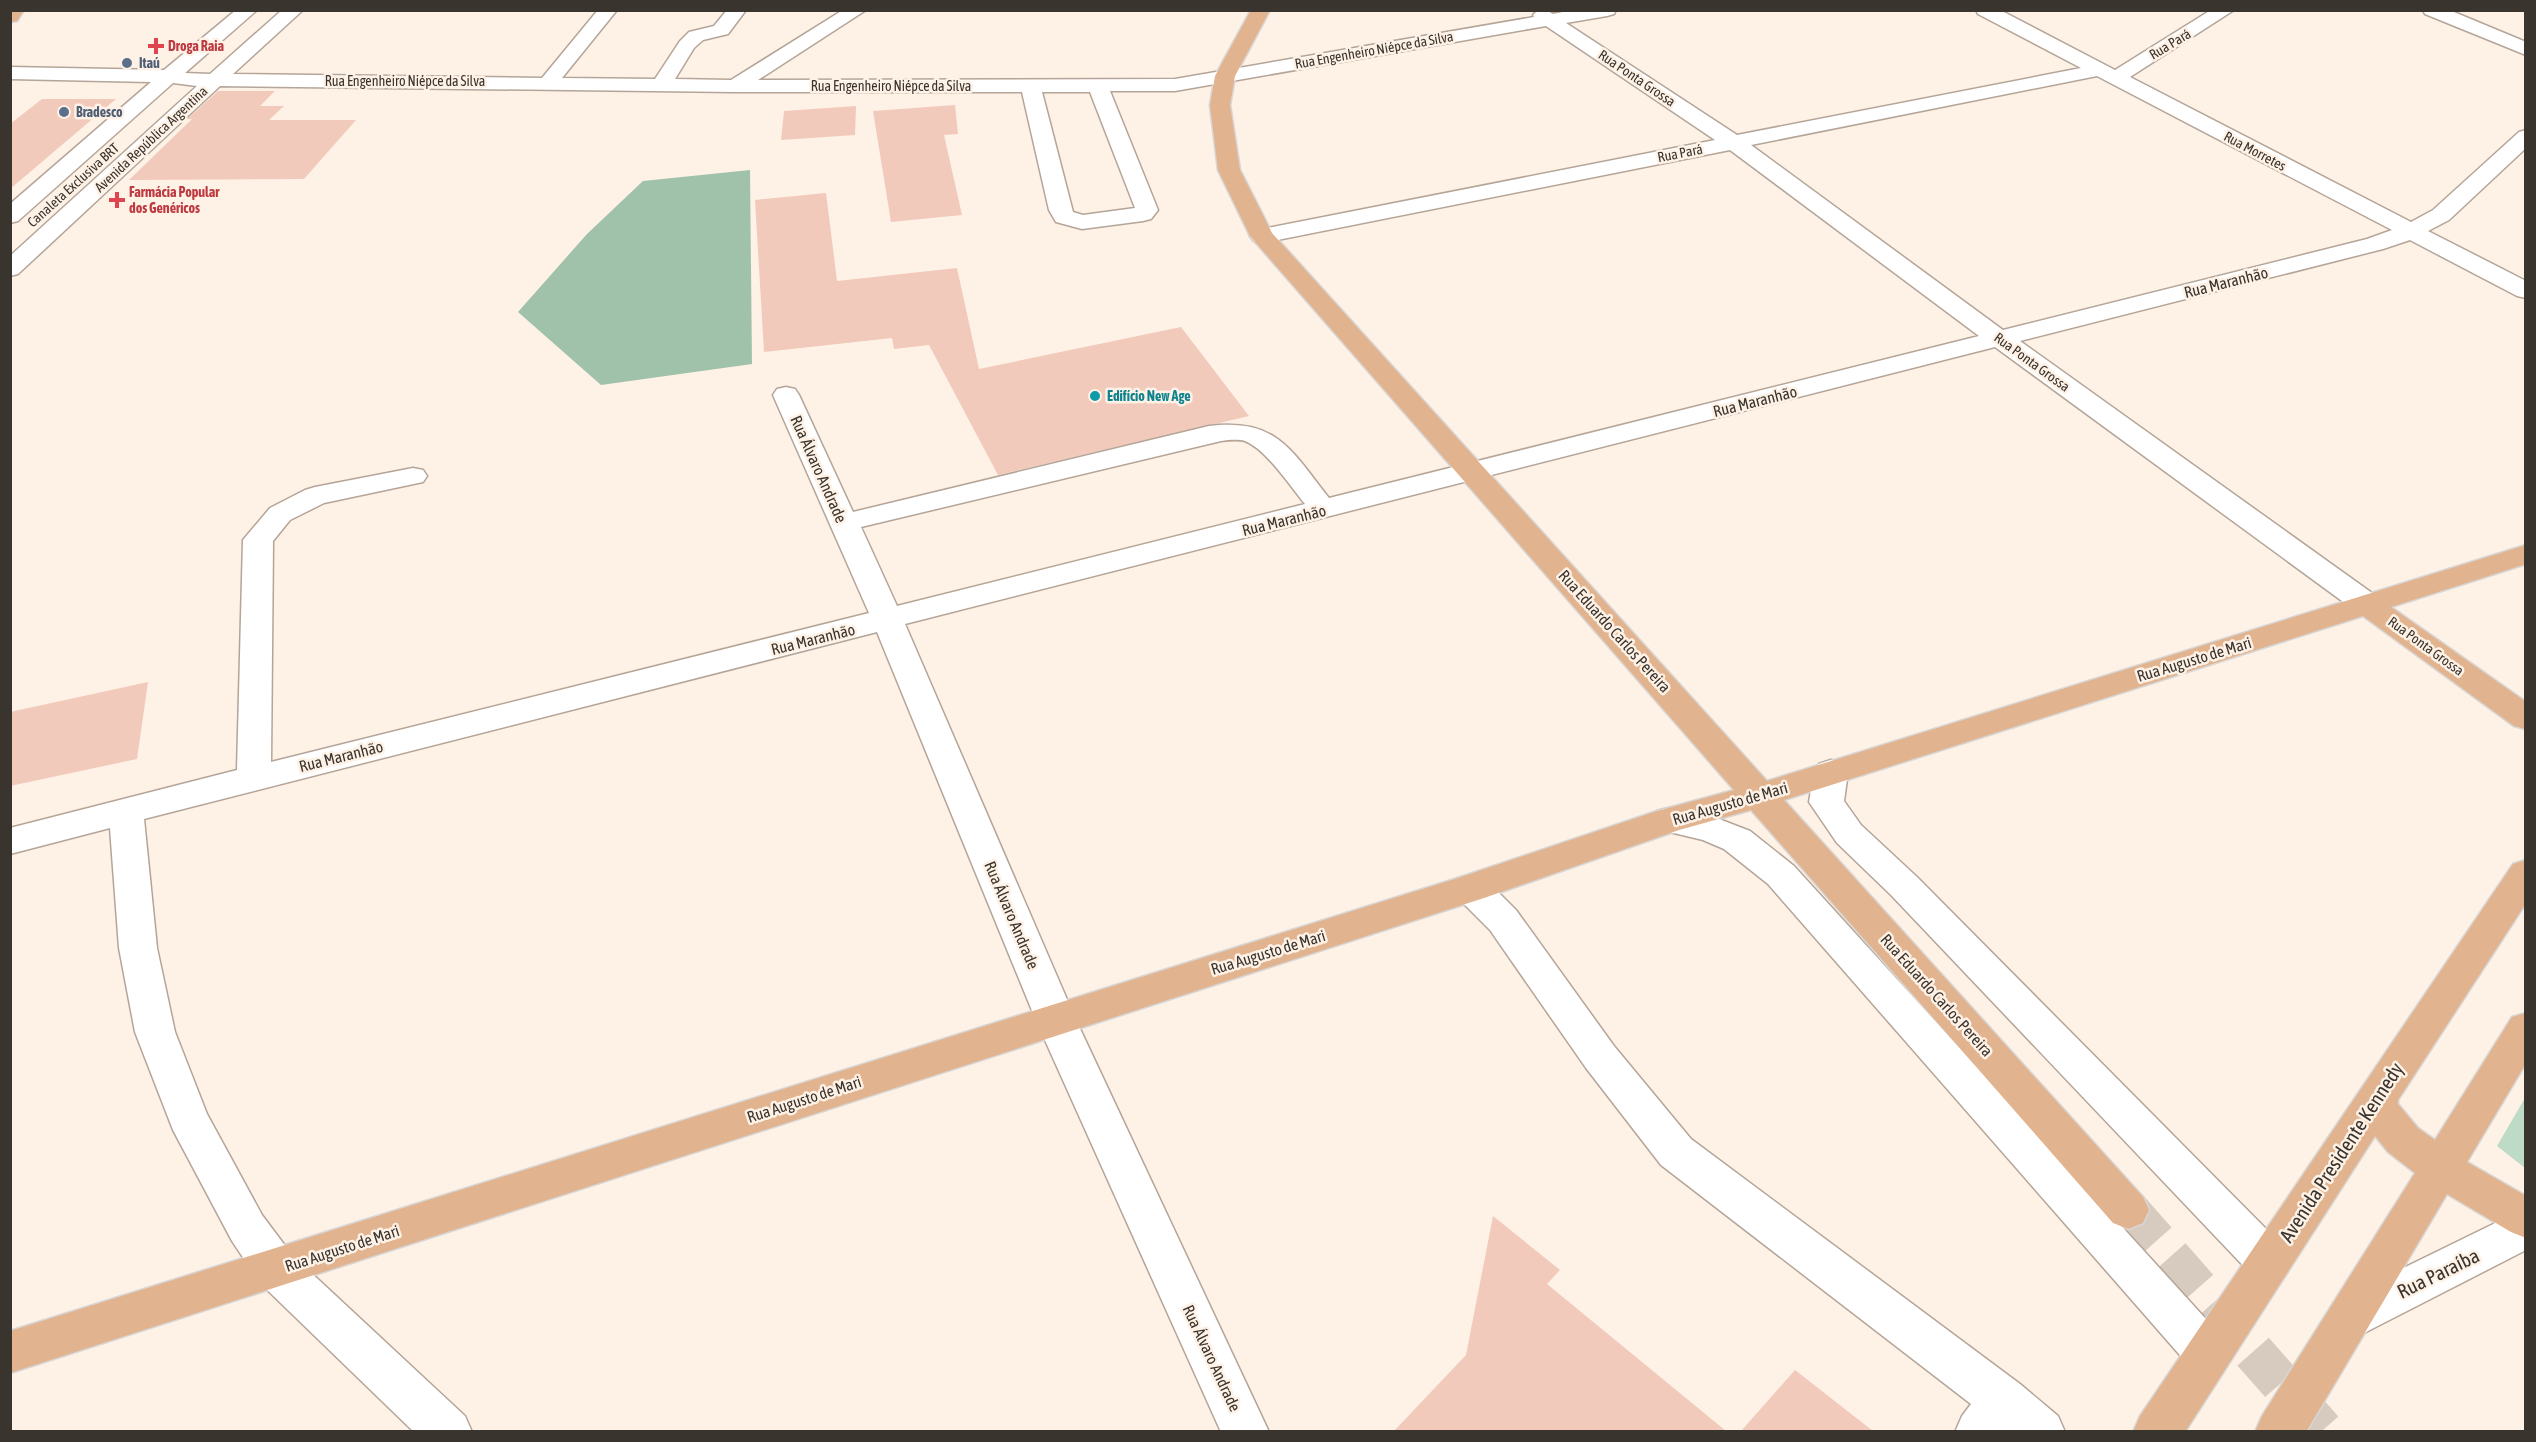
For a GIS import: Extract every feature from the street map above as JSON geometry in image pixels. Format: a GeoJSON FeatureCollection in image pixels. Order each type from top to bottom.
{"type":"FeatureCollection","features":[{"type":"Feature","properties":{"kind":"main road"},"geometry":{"type":"LineString","coordinates":[[10,17],[15,10]]}},
{"type":"Feature","properties":{"kind":"main road","name":"Rua Eduardo Carlos Pereira"},"geometry":{"type":"LineString","coordinates":[[1261,10],[1225,76],[1220,105],[1229,170],[1262,236],[2128,1210]]}},
{"type":"Feature","properties":{"kind":"main road","name":"Rua Augusto de Mari"},"geometry":{"type":"LineString","coordinates":[[10,1352],[276,1269],[1055,1018],[1471,888],[1669,820],[1760,795],[2526,555]]}},
{"type":"Feature","properties":{"kind":"main road","name":"Rua Ponta Grossa"},"geometry":{"type":"LineString","coordinates":[[2368,605],[2526,718]]}},
{"type":"Feature","properties":{"kind":"main road","name":"Avenida Presidente Kennedy"},"geometry":{"type":"LineString","coordinates":[[2157,1431],[2526,873]]}},
{"type":"Feature","properties":{"kind":"main road"},"geometry":{"type":"LineString","coordinates":[[2279,1431],[2526,1028]]}},
{"type":"Feature","properties":{"kind":"main road"},"geometry":{"type":"LineString","coordinates":[[2378,1096],[2378,1109],[2403,1140],[2440,1168],[2526,1219]]}},
{"type":"Feature","properties":{"kind":"street","name":"Canaleta Exclusiva BRT"},"geometry":{"type":"LineString","coordinates":[[10,241],[170,99],[193,89],[271,10]]}},
{"type":"Feature","properties":{"kind":"street","name":"Avenida República Argentina"},"geometry":{"type":"LineString","coordinates":[[10,269],[193,89],[215,80],[294,10]]}},
{"type":"Feature","properties":{"kind":"street"},"geometry":{"type":"LineString","coordinates":[[548,83],[608,10]]}},
{"type":"Feature","properties":{"kind":"street"},"geometry":{"type":"LineString","coordinates":[[662,84],[687,45],[696,36],[721,30],[737,10]]}},
{"type":"Feature","properties":{"kind":"street"},"geometry":{"type":"LineString","coordinates":[[734,86],[856,10]]}},
{"type":"Feature","properties":{"kind":"street","name":"Rua Engenheiro Niépce da Silva"},"geometry":{"type":"LineString","coordinates":[[215,80],[734,86],[1098,87],[1186,84],[1543,15],[1607,10]]}},
{"type":"Feature","properties":{"kind":"street","name":"Rua Morretes"},"geometry":{"type":"LineString","coordinates":[[1985,10],[2526,291]]}},
{"type":"Feature","properties":{"kind":"street","name":"Rua Pará"},"geometry":{"type":"LineString","coordinates":[[1262,236],[1734,142],[2107,74],[2225,10]]}},
{"type":"Feature","properties":{"kind":"street"},"geometry":{"type":"LineString","coordinates":[[2432,10],[2526,49]]}},
{"type":"Feature","properties":{"kind":"street"},"geometry":{"type":"LineString","coordinates":[[216,14],[242,15]]}},
{"type":"Feature","properties":{"kind":"street"},"geometry":{"type":"LineString","coordinates":[[10,216],[242,15]]}},
{"type":"Feature","properties":{"kind":"street","name":"Rua Ponta Grossa"},"geometry":{"type":"LineString","coordinates":[[1543,15],[1734,142],[2000,339],[2368,605]]}},
{"type":"Feature","properties":{"kind":"street"},"geometry":{"type":"LineString","coordinates":[[10,73],[169,76],[193,89]]}},
{"type":"Feature","properties":{"kind":"street"},"geometry":{"type":"LineString","coordinates":[[1031,86],[1060,210],[1064,217],[1082,222],[1143,214],[1147,210],[1098,87]]}},
{"type":"Feature","properties":{"kind":"street"},"geometry":{"type":"LineString","coordinates":[[138,103],[170,99]]}},
{"type":"Feature","properties":{"kind":"street","name":"Rua Maranhão"},"geometry":{"type":"LineString","coordinates":[[10,841],[2353,250],[2410,232],[2440,215],[2526,136]]}},
{"type":"Feature","properties":{"kind":"street","name":"Rua Álvaro Andrade"},"geometry":{"type":"LineString","coordinates":[[786,395],[888,620],[1055,1018],[1245,1431]]}},
{"type":"Feature","properties":{"kind":"street"},"geometry":{"type":"LineString","coordinates":[[843,523],[1209,434],[1237,431],[1259,437],[1324,510]]}},
{"type":"Feature","properties":{"kind":"street"},"geometry":{"type":"LineString","coordinates":[[254,778],[258,540],[280,514],[315,496],[413,476]]}},
{"type":"Feature","properties":{"kind":"street"},"geometry":{"type":"LineString","coordinates":[[1831,772],[1826,802],[1849,834],[1904,886],[2269,1262]]}},
{"type":"Feature","properties":{"kind":"street"},"geometry":{"type":"LineString","coordinates":[[126,812],[138,948],[155,1032],[188,1118],[247,1228],[276,1269],[448,1431]]}},
{"type":"Feature","properties":{"kind":"street"},"geometry":{"type":"LineString","coordinates":[[1669,820],[1711,829],[1737,840],[1781,875],[2208,1354]]}},
{"type":"Feature","properties":{"kind":"street"},"geometry":{"type":"LineString","coordinates":[[1471,888],[1503,920],[1600,1057],[1676,1152],[1990,1415],[2041,1431]]}},
{"type":"Feature","properties":{"kind":"street","name":"Rua Paraíba"},"geometry":{"type":"LineString","coordinates":[[2349,1317],[2526,1227]]}},
{"type":"Feature","properties":{"kind":"green space"},"geometry":{"type":"Polygon","coordinates":[[[750,170],[752,364],[601,385],[518,312],[587,234],[643,181],[750,170]]]}},
{"type":"Feature","properties":{"kind":"green space"},"geometry":{"type":"Polygon","coordinates":[[[2525,1098],[2525,1168],[2497,1146],[2525,1098]]]}},
{"type":"Feature","properties":{"kind":"building"},"geometry":{"type":"Polygon","coordinates":[[[218,91],[275,91],[260,106],[284,106],[269,120],[356,120],[304,179],[129,180],[192,119],[187,119],[218,91]]]}},
{"type":"Feature","properties":{"kind":"building"},"geometry":{"type":"Polygon","coordinates":[[[42,99],[116,99],[10,189],[10,124],[42,99]]]}},
{"type":"Feature","properties":{"kind":"building"},"geometry":{"type":"Polygon","coordinates":[[[955,105],[958,134],[944,135],[962,215],[891,222],[873,111],[955,105]]]}},
{"type":"Feature","properties":{"kind":"building"},"geometry":{"type":"Polygon","coordinates":[[[856,106],[855,135],[781,140],[784,111],[856,106]]]}},
{"type":"Feature","properties":{"kind":"building"},"geometry":{"type":"Polygon","coordinates":[[[826,193],[837,281],[957,268],[979,369],[1181,327],[1249,416],[998,475],[929,345],[894,349],[892,338],[764,352],[755,200],[826,193]]]}},
{"type":"Feature","properties":{"kind":"building"},"geometry":{"type":"Polygon","coordinates":[[[148,682],[137,759],[10,786],[10,712],[148,682]]]}},
{"type":"Feature","properties":{"kind":"building"},"geometry":{"type":"Polygon","coordinates":[[[1493,1216],[1560,1270],[1547,1284],[1726,1431],[1394,1431],[1466,1355],[1493,1216]]]}},
{"type":"Feature","properties":{"kind":"building"},"geometry":{"type":"Polygon","coordinates":[[[1795,1370],[1873,1431],[1741,1431],[1795,1370]]]}},
{"type":"Feature","properties":{"kind":"tunnel"},"geometry":{"type":"LineString","coordinates":[[2128,1210],[2324,1432]]}},
{"type":"Feature","properties":{"kind":"place","name":"Droga Raia"},"geometry":{"type":"Point","coordinates":[156,46]}},
{"type":"Feature","properties":{"kind":"place","name":"Itaú"},"geometry":{"type":"Point","coordinates":[127,63]}},
{"type":"Feature","properties":{"kind":"place","name":"Bradesco"},"geometry":{"type":"Point","coordinates":[64,112]}},
{"type":"Feature","properties":{"kind":"place","name":"Farmácia Popular dos Genéricos"},"geometry":{"type":"Point","coordinates":[117,200]}},
{"type":"Feature","properties":{"kind":"place","name":"Edifício New Age"},"geometry":{"type":"Point","coordinates":[1095,396]}}]}
